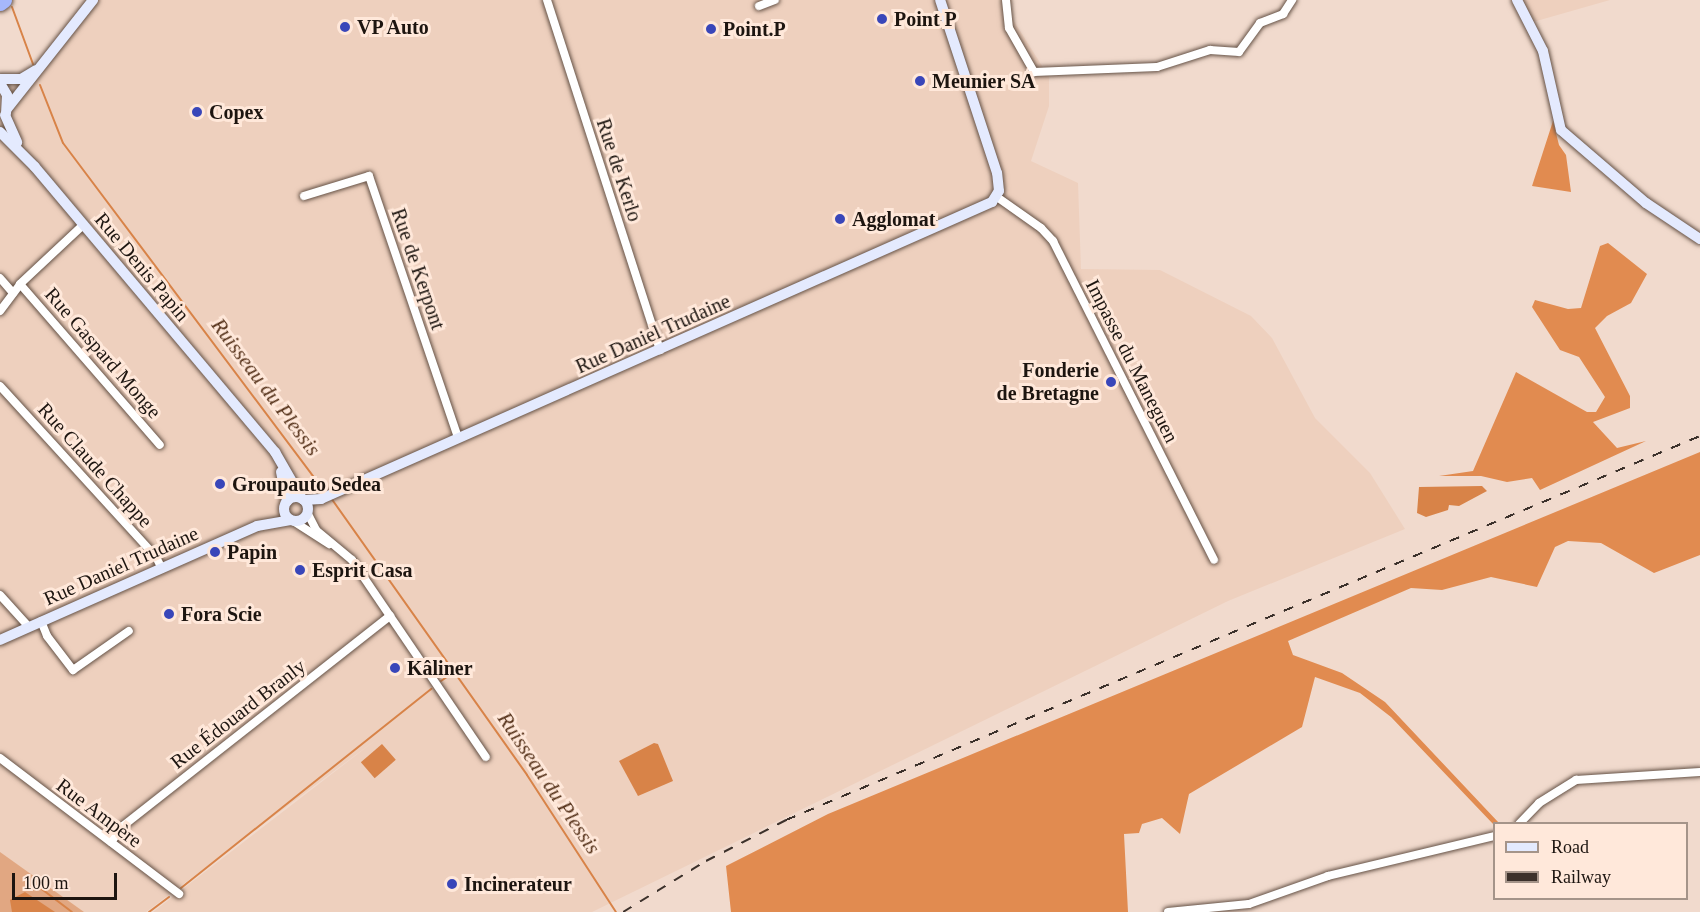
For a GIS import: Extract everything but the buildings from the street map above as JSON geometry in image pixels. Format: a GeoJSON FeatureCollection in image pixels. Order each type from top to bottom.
{"type":"FeatureCollection","features":[{"type":"Feature","properties":{"kind":"highway"},"geometry":{"type":"LineString","coordinates":[[0,3],[4,0]]}},
{"type":"Feature","properties":{"kind":"street"},"geometry":{"type":"LineString","coordinates":[[4,115],[30,78],[93,0]]}},
{"type":"Feature","properties":{"kind":"street","name":"Rue de Kerlo"},"geometry":{"type":"LineString","coordinates":[[547,0],[660,350]]}},
{"type":"Feature","properties":{"kind":"street"},"geometry":{"type":"LineString","coordinates":[[759,6],[775,0]]}},
{"type":"Feature","properties":{"kind":"street"},"geometry":{"type":"LineString","coordinates":[[940,0],[997,173],[996,197]]}},
{"type":"Feature","properties":{"kind":"street"},"geometry":{"type":"LineString","coordinates":[[1006,0],[1009,28],[1034,72],[1157,66],[1210,50],[1239,52],[1260,23],[1284,14],[1292,0]]}},
{"type":"Feature","properties":{"kind":"street"},"geometry":{"type":"LineString","coordinates":[[1517,0],[1543,51],[1561,130],[1646,203],[1700,239]]}},
{"type":"Feature","properties":{"kind":"street"},"geometry":{"type":"LineString","coordinates":[[0,81],[30,78]]}},
{"type":"Feature","properties":{"kind":"street","name":"Rue Denis Papin"},"geometry":{"type":"LineString","coordinates":[[0,81],[7,95],[4,115],[13,136],[35,167]]}},
{"type":"Feature","properties":{"kind":"street","name":"Rue Denis Papin"},"geometry":{"type":"LineString","coordinates":[[0,132],[35,167],[281,459],[316,530],[339,547],[390,616],[486,757]]}},
{"type":"Feature","properties":{"kind":"street","name":"Rue de Kerpont"},"geometry":{"type":"LineString","coordinates":[[304,196],[369,176],[458,438]]}},
{"type":"Feature","properties":{"kind":"street","name":"Rue Daniel Trudaine"},"geometry":{"type":"LineString","coordinates":[[257,526],[292,520],[305,506],[337,491],[976,211],[996,197]]}},
{"type":"Feature","properties":{"kind":"street","name":"Impasse du Maneguen"},"geometry":{"type":"LineString","coordinates":[[996,197],[1041,228],[1053,241],[1214,560]]}},
{"type":"Feature","properties":{"kind":"street"},"geometry":{"type":"LineString","coordinates":[[0,311],[20,284],[84,225]]}},
{"type":"Feature","properties":{"kind":"street","name":"Rue Gaspard Monge"},"geometry":{"type":"LineString","coordinates":[[0,278],[13,293]]}},
{"type":"Feature","properties":{"kind":"street","name":"Rue Gaspard Monge"},"geometry":{"type":"LineString","coordinates":[[20,284],[160,445]]}},
{"type":"Feature","properties":{"kind":"street","name":"Rue Claude Chappe"},"geometry":{"type":"LineString","coordinates":[[0,386],[156,557],[162,569]]}},
{"type":"Feature","properties":{"kind":"street","name":"Rue Denis Papin"},"geometry":{"type":"LineString","coordinates":[[267,445],[282,475],[286,503],[292,520],[319,540],[339,547]]}},
{"type":"Feature","properties":{"kind":"street"},"geometry":{"type":"LineString","coordinates":[[286,503],[305,506]]}},
{"type":"Feature","properties":{"kind":"street","name":"Rue Daniel Trudaine"},"geometry":{"type":"LineString","coordinates":[[0,640],[257,526],[286,503]]}},
{"type":"Feature","properties":{"kind":"street"},"geometry":{"type":"LineString","coordinates":[[0,595],[29,627]]}},
{"type":"Feature","properties":{"kind":"street","name":"Rue Édouard Branly"},"geometry":{"type":"LineString","coordinates":[[111,842],[123,826],[390,616]]}},
{"type":"Feature","properties":{"kind":"street"},"geometry":{"type":"LineString","coordinates":[[41,621],[47,636],[73,670],[129,631]]}},
{"type":"Feature","properties":{"kind":"street","name":"Rue Ampère"},"geometry":{"type":"LineString","coordinates":[[0,758],[179,894]]}},
{"type":"Feature","properties":{"kind":"street"},"geometry":{"type":"LineString","coordinates":[[1521,822],[1539,803],[1576,780],[1700,772]]}},
{"type":"Feature","properties":{"kind":"street"},"geometry":{"type":"LineString","coordinates":[[1168,912],[1249,904],[1328,876],[1493,836]]}},
{"type":"Feature","properties":{"kind":"shaded area"},"geometry":{"type":"Polygon","coordinates":[[[93,0],[1012,0],[1010,15],[1049,77],[1049,106],[1031,161],[1078,183],[1081,269],[1160,270],[1251,316],[1272,338],[1315,418],[1370,473],[1405,529],[1228,601],[592,912],[153,912],[377,739],[146,912],[63,912],[0,866],[0,96],[54,51],[93,0]]]}},
{"type":"Feature","properties":{"kind":"shaded area"},"geometry":{"type":"Polygon","coordinates":[[[1522,0],[1610,0],[1533,22],[1522,0]]]}},
{"type":"Feature","properties":{"kind":"shaded area"},"geometry":{"type":"Polygon","coordinates":[[[1553,121],[1559,145],[1566,155],[1571,192],[1532,186],[1553,121]]]}},
{"type":"Feature","properties":{"kind":"shaded area"},"geometry":{"type":"Polygon","coordinates":[[[1608,243],[1647,274],[1631,303],[1607,316],[1595,328],[1630,396],[1630,408],[1593,422],[1617,448],[1646,441],[1540,490],[1532,478],[1507,482],[1481,476],[1439,476],[1473,471],[1516,372],[1587,412],[1596,412],[1605,397],[1579,357],[1560,350],[1532,307],[1535,300],[1568,309],[1581,308],[1600,246],[1608,243]]]}},
{"type":"Feature","properties":{"kind":"shaded area"},"geometry":{"type":"Polygon","coordinates":[[[1700,452],[1700,555],[1654,573],[1601,543],[1568,541],[1555,547],[1537,587],[1491,577],[1442,590],[1411,588],[1288,641],[1293,655],[1342,673],[1385,702],[1498,822],[1493,822],[1493,824],[1391,717],[1360,693],[1315,677],[1302,727],[1189,794],[1180,834],[1162,818],[1142,824],[1139,833],[1124,834],[1128,912],[731,912],[726,866],[828,814],[1700,452]]]}},
{"type":"Feature","properties":{"kind":"shaded area"},"geometry":{"type":"Polygon","coordinates":[[[1482,486],[1487,491],[1459,506],[1449,505],[1448,510],[1426,517],[1417,513],[1419,487],[1482,486]]]}},
{"type":"Feature","properties":{"kind":"shaded area"},"geometry":{"type":"Polygon","coordinates":[[[654,743],[658,744],[673,781],[638,796],[619,761],[654,743]]]}},
{"type":"Feature","properties":{"kind":"shaded area"},"geometry":{"type":"Polygon","coordinates":[[[382,744],[396,760],[375,778],[361,762],[382,744]]]}},
{"type":"Feature","properties":{"kind":"shaded area"},"geometry":{"type":"Polygon","coordinates":[[[0,852],[84,912],[0,912],[0,852]]]}},
{"type":"Feature","properties":{"kind":"shaded area"},"geometry":{"type":"Polygon","coordinates":[[[25,892],[55,912],[12,912],[10,900],[25,892]]]}},
{"type":"Feature","properties":{"kind":"waterway","name":"Ruisseau du Plessis"},"geometry":{"type":"LineString","coordinates":[[12,7],[33,64]]}},
{"type":"Feature","properties":{"kind":"waterway","name":"Ruisseau du Plessis"},"geometry":{"type":"LineString","coordinates":[[40,85],[63,143],[327,494]]}},
{"type":"Feature","properties":{"kind":"waterway","name":"Ruisseau du Plessis"},"geometry":{"type":"LineString","coordinates":[[331,498],[527,775],[616,912]]}},
{"type":"Feature","properties":{"kind":"waterway"},"geometry":{"type":"LineString","coordinates":[[441,681],[454,672]]}},
{"type":"Feature","properties":{"kind":"waterway"},"geometry":{"type":"LineString","coordinates":[[181,888],[431,689]]}},
{"type":"Feature","properties":{"kind":"waterway"},"geometry":{"type":"LineString","coordinates":[[35,884],[72,912]]}},
{"type":"Feature","properties":{"kind":"waterway"},"geometry":{"type":"LineString","coordinates":[[149,912],[169,897]]}},
{"type":"Feature","properties":{"kind":"railway"},"geometry":{"type":"LineString","coordinates":[[623,912],[706,861],[786,820],[1700,436]]}},
{"type":"Feature","properties":{"kind":"place","name":"Point P"},"geometry":{"type":"Point","coordinates":[882,19]}},
{"type":"Feature","properties":{"kind":"place","name":"VP Auto"},"geometry":{"type":"Point","coordinates":[345,27]}},
{"type":"Feature","properties":{"kind":"place","name":"Point.P"},"geometry":{"type":"Point","coordinates":[711,29]}},
{"type":"Feature","properties":{"kind":"place","name":"Meunier SA"},"geometry":{"type":"Point","coordinates":[920,81]}},
{"type":"Feature","properties":{"kind":"place","name":"Copex"},"geometry":{"type":"Point","coordinates":[197,112]}},
{"type":"Feature","properties":{"kind":"place","name":"Agglomat"},"geometry":{"type":"Point","coordinates":[840,219]}},
{"type":"Feature","properties":{"kind":"place","name":"Fonderie de Bretagne"},"geometry":{"type":"Point","coordinates":[1111,382]}},
{"type":"Feature","properties":{"kind":"place","name":"Groupauto Sedea"},"geometry":{"type":"Point","coordinates":[220,484]}},
{"type":"Feature","properties":{"kind":"place","name":"Papin"},"geometry":{"type":"Point","coordinates":[215,552]}},
{"type":"Feature","properties":{"kind":"place","name":"Esprit Casa"},"geometry":{"type":"Point","coordinates":[300,570]}},
{"type":"Feature","properties":{"kind":"place","name":"Fora Scie"},"geometry":{"type":"Point","coordinates":[169,614]}},
{"type":"Feature","properties":{"kind":"place","name":"Kâliner"},"geometry":{"type":"Point","coordinates":[395,668]}},
{"type":"Feature","properties":{"kind":"place","name":"Incinerateur"},"geometry":{"type":"Point","coordinates":[452,884]}}]}
